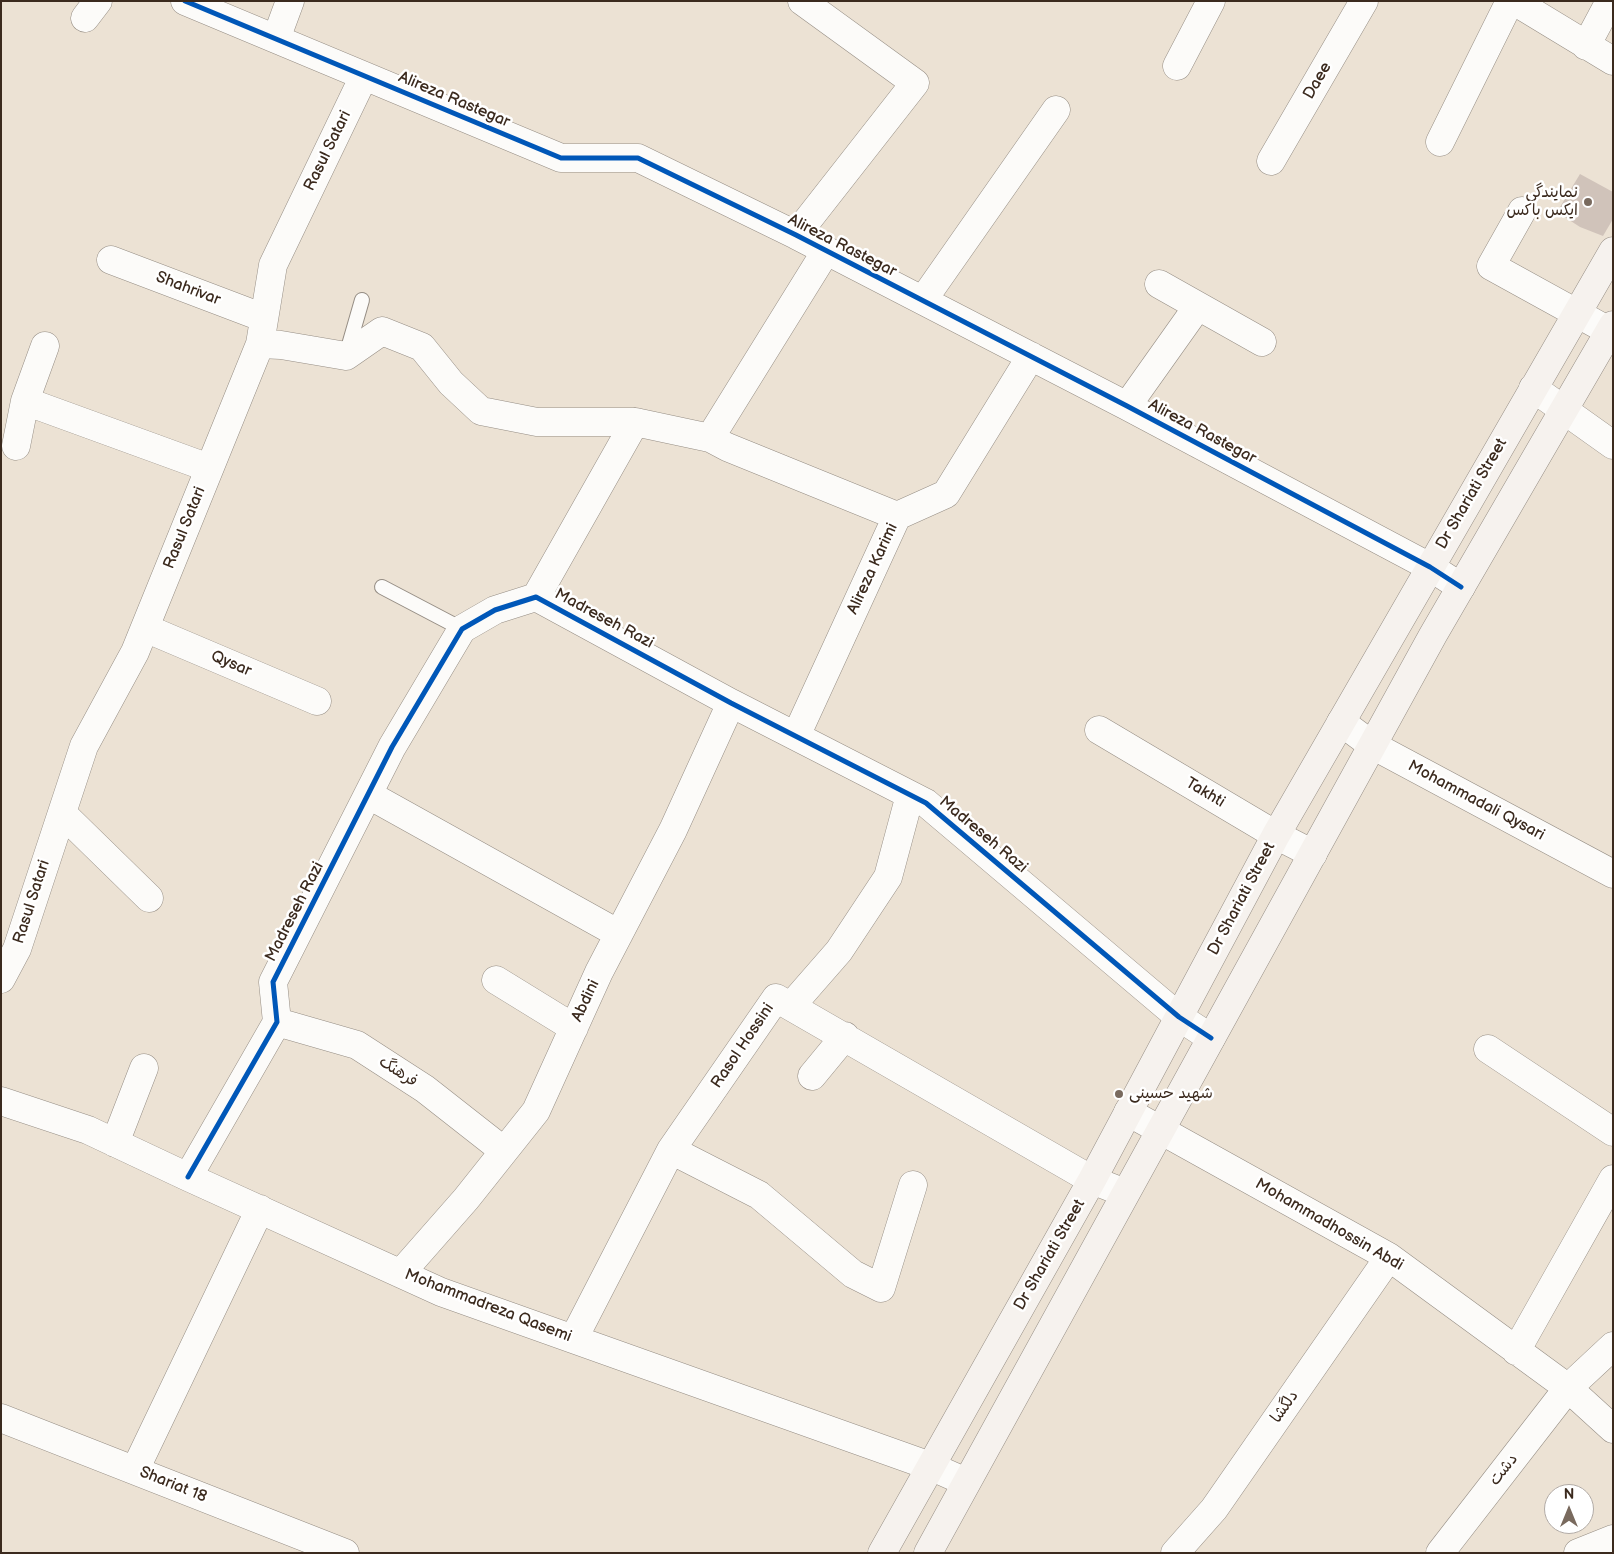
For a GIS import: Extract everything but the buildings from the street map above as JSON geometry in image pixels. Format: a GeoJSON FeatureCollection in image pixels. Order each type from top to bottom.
{"type":"FeatureCollection","features":[{"type":"Feature","properties":{"kind":"main road","name":"Dr Shariati Street"},"geometry":{"type":"LineString","coordinates":[[882,1553],[1092,1180],[1276,836],[1575,313],[1613,250]]}},
{"type":"Feature","properties":{"kind":"main road"},"geometry":{"type":"LineString","coordinates":[[928,1553],[1460,587],[1611,328]]}},
{"type":"Feature","properties":{"kind":"street","name":"Alireza Rastegar"},"geometry":{"type":"LineString","coordinates":[[185,1],[561,158],[638,158],[796,235],[1127,406],[1430,567],[1460,587]]}},
{"type":"Feature","properties":{"kind":"street"},"geometry":{"type":"LineString","coordinates":[[276,39],[290,1]]}},
{"type":"Feature","properties":{"kind":"street"},"geometry":{"type":"LineString","coordinates":[[796,235],[915,83],[802,1]]}},
{"type":"Feature","properties":{"kind":"street"},"geometry":{"type":"LineString","coordinates":[[1177,66],[1211,1]]}},
{"type":"Feature","properties":{"kind":"street","name":"Daee"},"geometry":{"type":"LineString","coordinates":[[1271,162],[1364,1]]}},
{"type":"Feature","properties":{"kind":"street"},"geometry":{"type":"LineString","coordinates":[[1440,142],[1510,1]]}},
{"type":"Feature","properties":{"kind":"street"},"geometry":{"type":"LineString","coordinates":[[1514,1],[1613,61]]}},
{"type":"Feature","properties":{"kind":"street"},"geometry":{"type":"LineString","coordinates":[[1586,46],[1610,1]]}},
{"type":"Feature","properties":{"kind":"street","name":"Rasul Satari"},"geometry":{"type":"LineString","coordinates":[[1,979],[17,948],[84,746],[135,652],[262,331],[272,265],[364,76]]}},
{"type":"Feature","properties":{"kind":"street"},"geometry":{"type":"LineString","coordinates":[[922,300],[1056,110]]}},
{"type":"Feature","properties":{"kind":"street"},"geometry":{"type":"LineString","coordinates":[[1522,211],[1491,266],[1575,313],[1611,328]]}},
{"type":"Feature","properties":{"kind":"street"},"geometry":{"type":"LineString","coordinates":[[710,438],[826,251]]}},
{"type":"Feature","properties":{"kind":"street","name":"Shahrivar"},"geometry":{"type":"LineString","coordinates":[[111,260],[262,331],[281,345],[346,356]]}},
{"type":"Feature","properties":{"kind":"street"},"geometry":{"type":"LineString","coordinates":[[1159,284],[1262,342]]}},
{"type":"Feature","properties":{"kind":"street"},"geometry":{"type":"LineString","coordinates":[[1127,406],[1198,306]]}},
{"type":"Feature","properties":{"kind":"street"},"geometry":{"type":"LineString","coordinates":[[346,356],[382,331],[422,347],[451,383],[481,411],[537,422],[635,422],[710,438],[727,447],[897,516]]}},
{"type":"Feature","properties":{"kind":"street"},"geometry":{"type":"LineString","coordinates":[[16,446],[25,401],[45,346]]}},
{"type":"Feature","properties":{"kind":"street","name":"Alireza Karimi"},"geometry":{"type":"LineString","coordinates":[[796,736],[897,516],[946,494],[1031,356]]}},
{"type":"Feature","properties":{"kind":"street"},"geometry":{"type":"LineString","coordinates":[[1533,388],[1613,445]]}},
{"type":"Feature","properties":{"kind":"street"},"geometry":{"type":"LineString","coordinates":[[25,401],[209,468]]}},
{"type":"Feature","properties":{"kind":"street"},"geometry":{"type":"LineString","coordinates":[[536,597],[635,422]]}},
{"type":"Feature","properties":{"kind":"street","name":"Madreseh Razi"},"geometry":{"type":"LineString","coordinates":[[277,1022],[274,982],[392,747],[462,629],[495,610],[536,597],[926,804],[1179,1017],[1211,1038]]}},
{"type":"Feature","properties":{"kind":"street","name":"Qysar"},"geometry":{"type":"LineString","coordinates":[[145,628],[317,701]]}},
{"type":"Feature","properties":{"kind":"street","name":"Abdini"},"geometry":{"type":"LineString","coordinates":[[401,1273],[466,1200],[536,1111],[599,972],[673,830],[731,702]]}},
{"type":"Feature","properties":{"kind":"street","name":"Mohammadali Qysari"},"geometry":{"type":"LineString","coordinates":[[1341,722],[1372,745],[1613,874]]}},
{"type":"Feature","properties":{"kind":"street","name":"Takhti"},"geometry":{"type":"LineString","coordinates":[[1099,730],[1276,836],[1313,854]]}},
{"type":"Feature","properties":{"kind":"street"},"geometry":{"type":"LineString","coordinates":[[369,795],[619,934]]}},
{"type":"Feature","properties":{"kind":"street"},"geometry":{"type":"LineString","coordinates":[[791,1006],[839,951],[888,877],[910,795]]}},
{"type":"Feature","properties":{"kind":"street"},"geometry":{"type":"LineString","coordinates":[[62,813],[149,898]]}},
{"type":"Feature","properties":{"kind":"street"},"geometry":{"type":"LineString","coordinates":[[496,980],[574,1028]]}},
{"type":"Feature","properties":{"kind":"street","name":"Rasol Hossini"},"geometry":{"type":"LineString","coordinates":[[574,1338],[672,1150],[776,998],[845,1036],[1092,1180],[1126,1193]]}},
{"type":"Feature","properties":{"kind":"street"},"geometry":{"type":"LineString","coordinates":[[188,1177],[277,1022]]}},
{"type":"Feature","properties":{"kind":"street","name":"فرهنگ"},"geometry":{"type":"LineString","coordinates":[[277,1022],[358,1045],[425,1089],[504,1152]]}},
{"type":"Feature","properties":{"kind":"street"},"geometry":{"type":"LineString","coordinates":[[812,1076],[845,1036]]}},
{"type":"Feature","properties":{"kind":"street"},"geometry":{"type":"LineString","coordinates":[[1488,1049],[1613,1132]]}},
{"type":"Feature","properties":{"kind":"street"},"geometry":{"type":"LineString","coordinates":[[115,1143],[144,1068]]}},
{"type":"Feature","properties":{"kind":"street","name":"Mohammadreza Qasemi"},"geometry":{"type":"LineString","coordinates":[[1,1101],[88,1130],[440,1292],[930,1466],[966,1482]]}},
{"type":"Feature","properties":{"kind":"street","name":"Mohammadhossin Abdi"},"geometry":{"type":"LineString","coordinates":[[1128,1112],[1389,1257],[1568,1388],[1613,1429]]}},
{"type":"Feature","properties":{"kind":"street"},"geometry":{"type":"LineString","coordinates":[[672,1150],[759,1194],[854,1274],[882,1288],[913,1185]]}},
{"type":"Feature","properties":{"kind":"street"},"geometry":{"type":"LineString","coordinates":[[1516,1351],[1613,1180]]}},
{"type":"Feature","properties":{"kind":"street"},"geometry":{"type":"LineString","coordinates":[[135,1470],[260,1209]]}},
{"type":"Feature","properties":{"kind":"street","name":"دلگشا"},"geometry":{"type":"LineString","coordinates":[[1175,1553],[1214,1509],[1389,1257]]}},
{"type":"Feature","properties":{"kind":"street","name":"دشت"},"geometry":{"type":"LineString","coordinates":[[1440,1553],[1568,1388],[1613,1346]]}},
{"type":"Feature","properties":{"kind":"street","name":"Shariat 18"},"geometry":{"type":"LineString","coordinates":[[1,1418],[345,1553]]}},
{"type":"Feature","properties":{"kind":"street"},"geometry":{"type":"LineString","coordinates":[[1578,1553],[1613,1539]]}},
{"type":"Feature","properties":{"kind":"lane"},"geometry":{"type":"LineString","coordinates":[[346,356],[362,300]]}},
{"type":"Feature","properties":{"kind":"lane"},"geometry":{"type":"LineString","coordinates":[[382,587],[462,629]]}},
{"type":"Feature","properties":{"kind":"cycle path"},"geometry":{"type":"LineString","coordinates":[[185,1],[561,158],[638,158],[796,235],[1127,406],[1430,567],[1461,587]]}},
{"type":"Feature","properties":{"kind":"cycle path"},"geometry":{"type":"LineString","coordinates":[[188,1177],[277,1022],[273,982],[392,747],[462,629],[495,610],[536,597],[731,703],[926,803],[1179,1017],[1211,1038]]}},
{"type":"Feature","properties":{"kind":"place","name":"نمایندگی ایکس باکس"},"geometry":{"type":"Point","coordinates":[1588,202]}},
{"type":"Feature","properties":{"kind":"place","name":"شهید حسینی"},"geometry":{"type":"Point","coordinates":[1119,1094]}}]}
